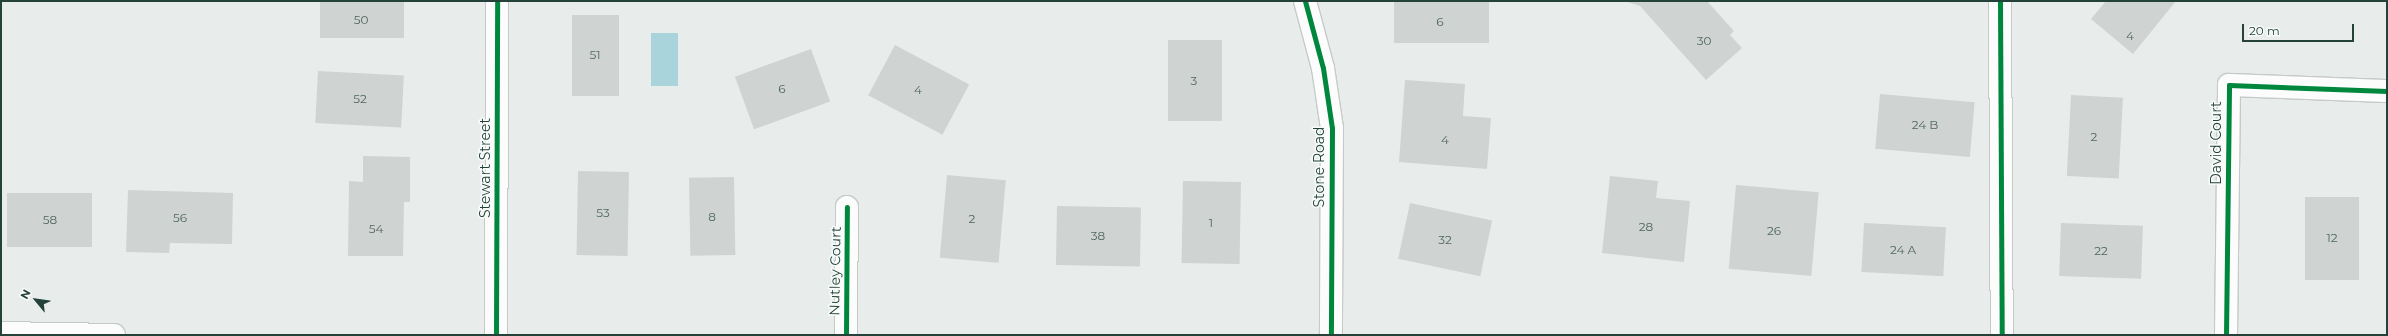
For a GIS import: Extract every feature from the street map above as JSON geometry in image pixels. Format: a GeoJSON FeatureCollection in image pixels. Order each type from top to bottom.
{"type":"FeatureCollection","features":[{"type":"Feature","properties":{"kind":"street","name":"Stewart Street"},"geometry":{"type":"LineString","coordinates":[[496,335],[497,1]]}},
{"type":"Feature","properties":{"kind":"street","name":"Stone Road"},"geometry":{"type":"LineString","coordinates":[[1305,1],[1322,68],[1332,128],[1331,335]]}},
{"type":"Feature","properties":{"kind":"street"},"geometry":{"type":"LineString","coordinates":[[2000,1],[2002,335]]}},
{"type":"Feature","properties":{"kind":"street","name":"David Court"},"geometry":{"type":"LineString","coordinates":[[2226,335],[2229,85],[2387,92]]}},
{"type":"Feature","properties":{"kind":"street","name":"Nutley Court"},"geometry":{"type":"LineString","coordinates":[[846,335],[847,207]]}},
{"type":"Feature","properties":{"kind":"street"},"geometry":{"type":"LineString","coordinates":[[1,333],[114,335]]}},
{"type":"Feature","properties":{"kind":"water"},"geometry":{"type":"Polygon","coordinates":[[[651,33],[678,33],[678,86],[651,86],[651,33]]]}},
{"type":"Feature","properties":{"kind":"building"},"geometry":{"type":"Polygon","coordinates":[[[320,1],[404,1],[404,38],[320,38],[320,1]]]}},
{"type":"Feature","properties":{"kind":"building"},"geometry":{"type":"Polygon","coordinates":[[[1394,1],[1489,1],[1489,43],[1394,43],[1394,1]]]}},
{"type":"Feature","properties":{"kind":"building"},"geometry":{"type":"Polygon","coordinates":[[[1624,1],[1707,1],[1734,31],[1730,35],[1742,48],[1706,80],[1640,6],[1624,1]]]}},
{"type":"Feature","properties":{"kind":"building"},"geometry":{"type":"Polygon","coordinates":[[[2106,1],[2176,1],[2133,54],[2091,19],[2106,1]]]}},
{"type":"Feature","properties":{"kind":"building"},"geometry":{"type":"Polygon","coordinates":[[[572,15],[619,15],[619,96],[572,96],[572,15]]]}},
{"type":"Feature","properties":{"kind":"building"},"geometry":{"type":"Polygon","coordinates":[[[1168,40],[1222,40],[1222,121],[1168,121],[1168,40]]]}},
{"type":"Feature","properties":{"kind":"building"},"geometry":{"type":"Polygon","coordinates":[[[895,45],[969,84],[942,135],[868,95],[895,45]]]}},
{"type":"Feature","properties":{"kind":"building"},"geometry":{"type":"Polygon","coordinates":[[[811,49],[830,102],[754,129],[735,77],[811,49]]]}},
{"type":"Feature","properties":{"kind":"building"},"geometry":{"type":"Polygon","coordinates":[[[318,71],[404,76],[401,127],[315,123],[318,71]]]}},
{"type":"Feature","properties":{"kind":"building"},"geometry":{"type":"Polygon","coordinates":[[[1405,80],[1465,84],[1463,116],[1491,118],[1487,169],[1399,162],[1405,80]]]}},
{"type":"Feature","properties":{"kind":"building"},"geometry":{"type":"Polygon","coordinates":[[[1880,94],[1975,102],[1970,157],[1875,149],[1880,94]]]}},
{"type":"Feature","properties":{"kind":"building"},"geometry":{"type":"Polygon","coordinates":[[[2071,95],[2123,98],[2119,179],[2067,176],[2071,95]]]}},
{"type":"Feature","properties":{"kind":"building"},"geometry":{"type":"Polygon","coordinates":[[[363,156],[410,157],[410,202],[404,202],[403,256],[348,256],[349,181],[363,182],[363,156]]]}},
{"type":"Feature","properties":{"kind":"building"},"geometry":{"type":"Polygon","coordinates":[[[578,171],[629,172],[628,256],[577,255],[578,171]]]}},
{"type":"Feature","properties":{"kind":"building"},"geometry":{"type":"Polygon","coordinates":[[[947,175],[1006,180],[999,263],[940,258],[947,175]]]}},
{"type":"Feature","properties":{"kind":"building"},"geometry":{"type":"Polygon","coordinates":[[[1610,176],[1658,181],[1656,198],[1690,201],[1684,262],[1602,253],[1610,176]]]}},
{"type":"Feature","properties":{"kind":"building"},"geometry":{"type":"Polygon","coordinates":[[[734,177],[735,255],[690,256],[689,178],[734,177]]]}},
{"type":"Feature","properties":{"kind":"building"},"geometry":{"type":"Polygon","coordinates":[[[1183,181],[1241,182],[1240,264],[1182,263],[1183,181]]]}},
{"type":"Feature","properties":{"kind":"building"},"geometry":{"type":"Polygon","coordinates":[[[1736,185],[1819,192],[1811,276],[1729,269],[1736,185]]]}},
{"type":"Feature","properties":{"kind":"building"},"geometry":{"type":"Polygon","coordinates":[[[128,190],[233,193],[232,244],[170,243],[169,253],[126,252],[128,190]]]}},
{"type":"Feature","properties":{"kind":"building"},"geometry":{"type":"Polygon","coordinates":[[[7,193],[92,193],[92,247],[7,247],[7,193]]]}},
{"type":"Feature","properties":{"kind":"building"},"geometry":{"type":"Polygon","coordinates":[[[2305,197],[2359,197],[2359,280],[2305,280],[2305,197]]]}},
{"type":"Feature","properties":{"kind":"building"},"geometry":{"type":"Polygon","coordinates":[[[1410,203],[1492,220],[1480,276],[1398,259],[1410,203]]]}},
{"type":"Feature","properties":{"kind":"building"},"geometry":{"type":"Polygon","coordinates":[[[1057,206],[1141,207],[1140,266],[1056,265],[1057,206]]]}},
{"type":"Feature","properties":{"kind":"building"},"geometry":{"type":"Polygon","coordinates":[[[1864,223],[1946,227],[1943,276],[1861,272],[1864,223]]]}},
{"type":"Feature","properties":{"kind":"building"},"geometry":{"type":"Polygon","coordinates":[[[2061,223],[2143,226],[2141,279],[2059,276],[2061,223]]]}},
{"type":"Feature","properties":{"kind":"cycle path"},"geometry":{"type":"LineString","coordinates":[[496,335],[497,1]]}},
{"type":"Feature","properties":{"kind":"cycle path"},"geometry":{"type":"LineString","coordinates":[[1305,1],[1323,68],[1332,128],[1331,335]]}},
{"type":"Feature","properties":{"kind":"cycle path"},"geometry":{"type":"LineString","coordinates":[[2000,1],[2002,335]]}},
{"type":"Feature","properties":{"kind":"cycle path"},"geometry":{"type":"LineString","coordinates":[[2226,335],[2229,85],[2387,91]]}},
{"type":"Feature","properties":{"kind":"cycle path"},"geometry":{"type":"LineString","coordinates":[[846,335],[847,207]]}}]}
